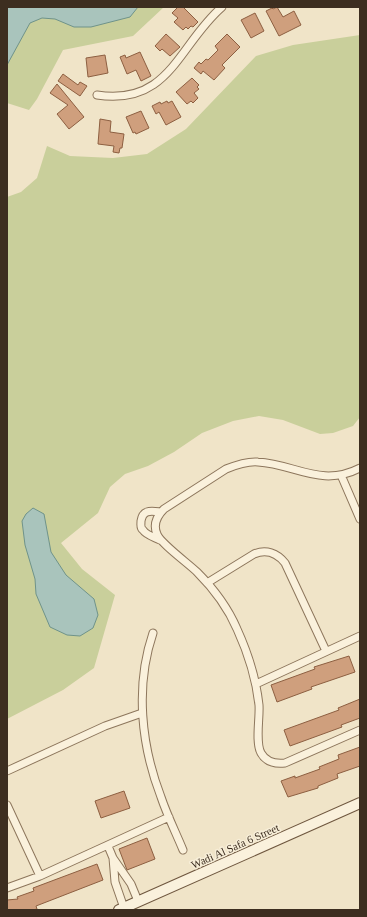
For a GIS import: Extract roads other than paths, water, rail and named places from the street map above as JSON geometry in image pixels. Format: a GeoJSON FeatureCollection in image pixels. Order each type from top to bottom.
{"type":"FeatureCollection","features":[{"type":"Feature","properties":{"kind":"main road","name":"Wadi Al Safa 6 Street"},"geometry":{"type":"LineString","coordinates":[[121,909],[360,803]]}},
{"type":"Feature","properties":{"kind":"street"},"geometry":{"type":"LineString","coordinates":[[97,95],[111,96],[132,94],[145,89],[160,80],[172,69],[206,22],[222,7]]}},
{"type":"Feature","properties":{"kind":"street"},"geometry":{"type":"LineString","coordinates":[[160,540],[156,529],[156,523],[161,512],[226,469],[236,465],[258,462],[323,476],[342,475],[360,468]]}},
{"type":"Feature","properties":{"kind":"street"},"geometry":{"type":"LineString","coordinates":[[342,475],[360,519]]}},
{"type":"Feature","properties":{"kind":"street"},"geometry":{"type":"LineString","coordinates":[[161,512],[145,512],[142,517],[141,528],[144,532],[160,540],[180,556],[207,583],[224,605],[235,624],[249,658],[256,684],[260,717],[260,750],[267,760],[272,763],[285,763],[360,730]]}},
{"type":"Feature","properties":{"kind":"street"},"geometry":{"type":"LineString","coordinates":[[207,583],[259,552],[269,552],[278,556],[284,563],[326,651]]}},
{"type":"Feature","properties":{"kind":"street"},"geometry":{"type":"LineString","coordinates":[[153,633],[143,676],[142,713],[146,744],[154,778],[183,850]]}},
{"type":"Feature","properties":{"kind":"street"},"geometry":{"type":"LineString","coordinates":[[256,684],[360,636]]}},
{"type":"Feature","properties":{"kind":"street"},"geometry":{"type":"LineString","coordinates":[[7,771],[105,726],[142,713]]}},
{"type":"Feature","properties":{"kind":"street"},"geometry":{"type":"LineString","coordinates":[[7,805],[40,876]]}},
{"type":"Feature","properties":{"kind":"street"},"geometry":{"type":"LineString","coordinates":[[7,888],[40,876],[169,817]]}},
{"type":"Feature","properties":{"kind":"street"},"geometry":{"type":"LineString","coordinates":[[108,846],[115,866],[117,890],[121,909]]}},
{"type":"Feature","properties":{"kind":"street"},"geometry":{"type":"LineString","coordinates":[[115,866],[131,884],[138,901]]}},
{"type":"Feature","properties":{"kind":"street"},"geometry":{"type":"LineString","coordinates":[[117,890],[125,891],[131,884]]}},
{"type":"Feature","properties":{"kind":"water"},"geometry":{"type":"Polygon","coordinates":[[[7,7],[138,7],[130,17],[91,27],[74,27],[55,19],[42,18],[30,23],[7,65],[7,7]]]}},
{"type":"Feature","properties":{"kind":"water"},"geometry":{"type":"Polygon","coordinates":[[[33,508],[44,514],[51,552],[66,575],[94,599],[98,615],[93,628],[80,636],[67,635],[50,627],[36,594],[35,579],[25,545],[22,521],[26,514],[33,508]]]}}]}
